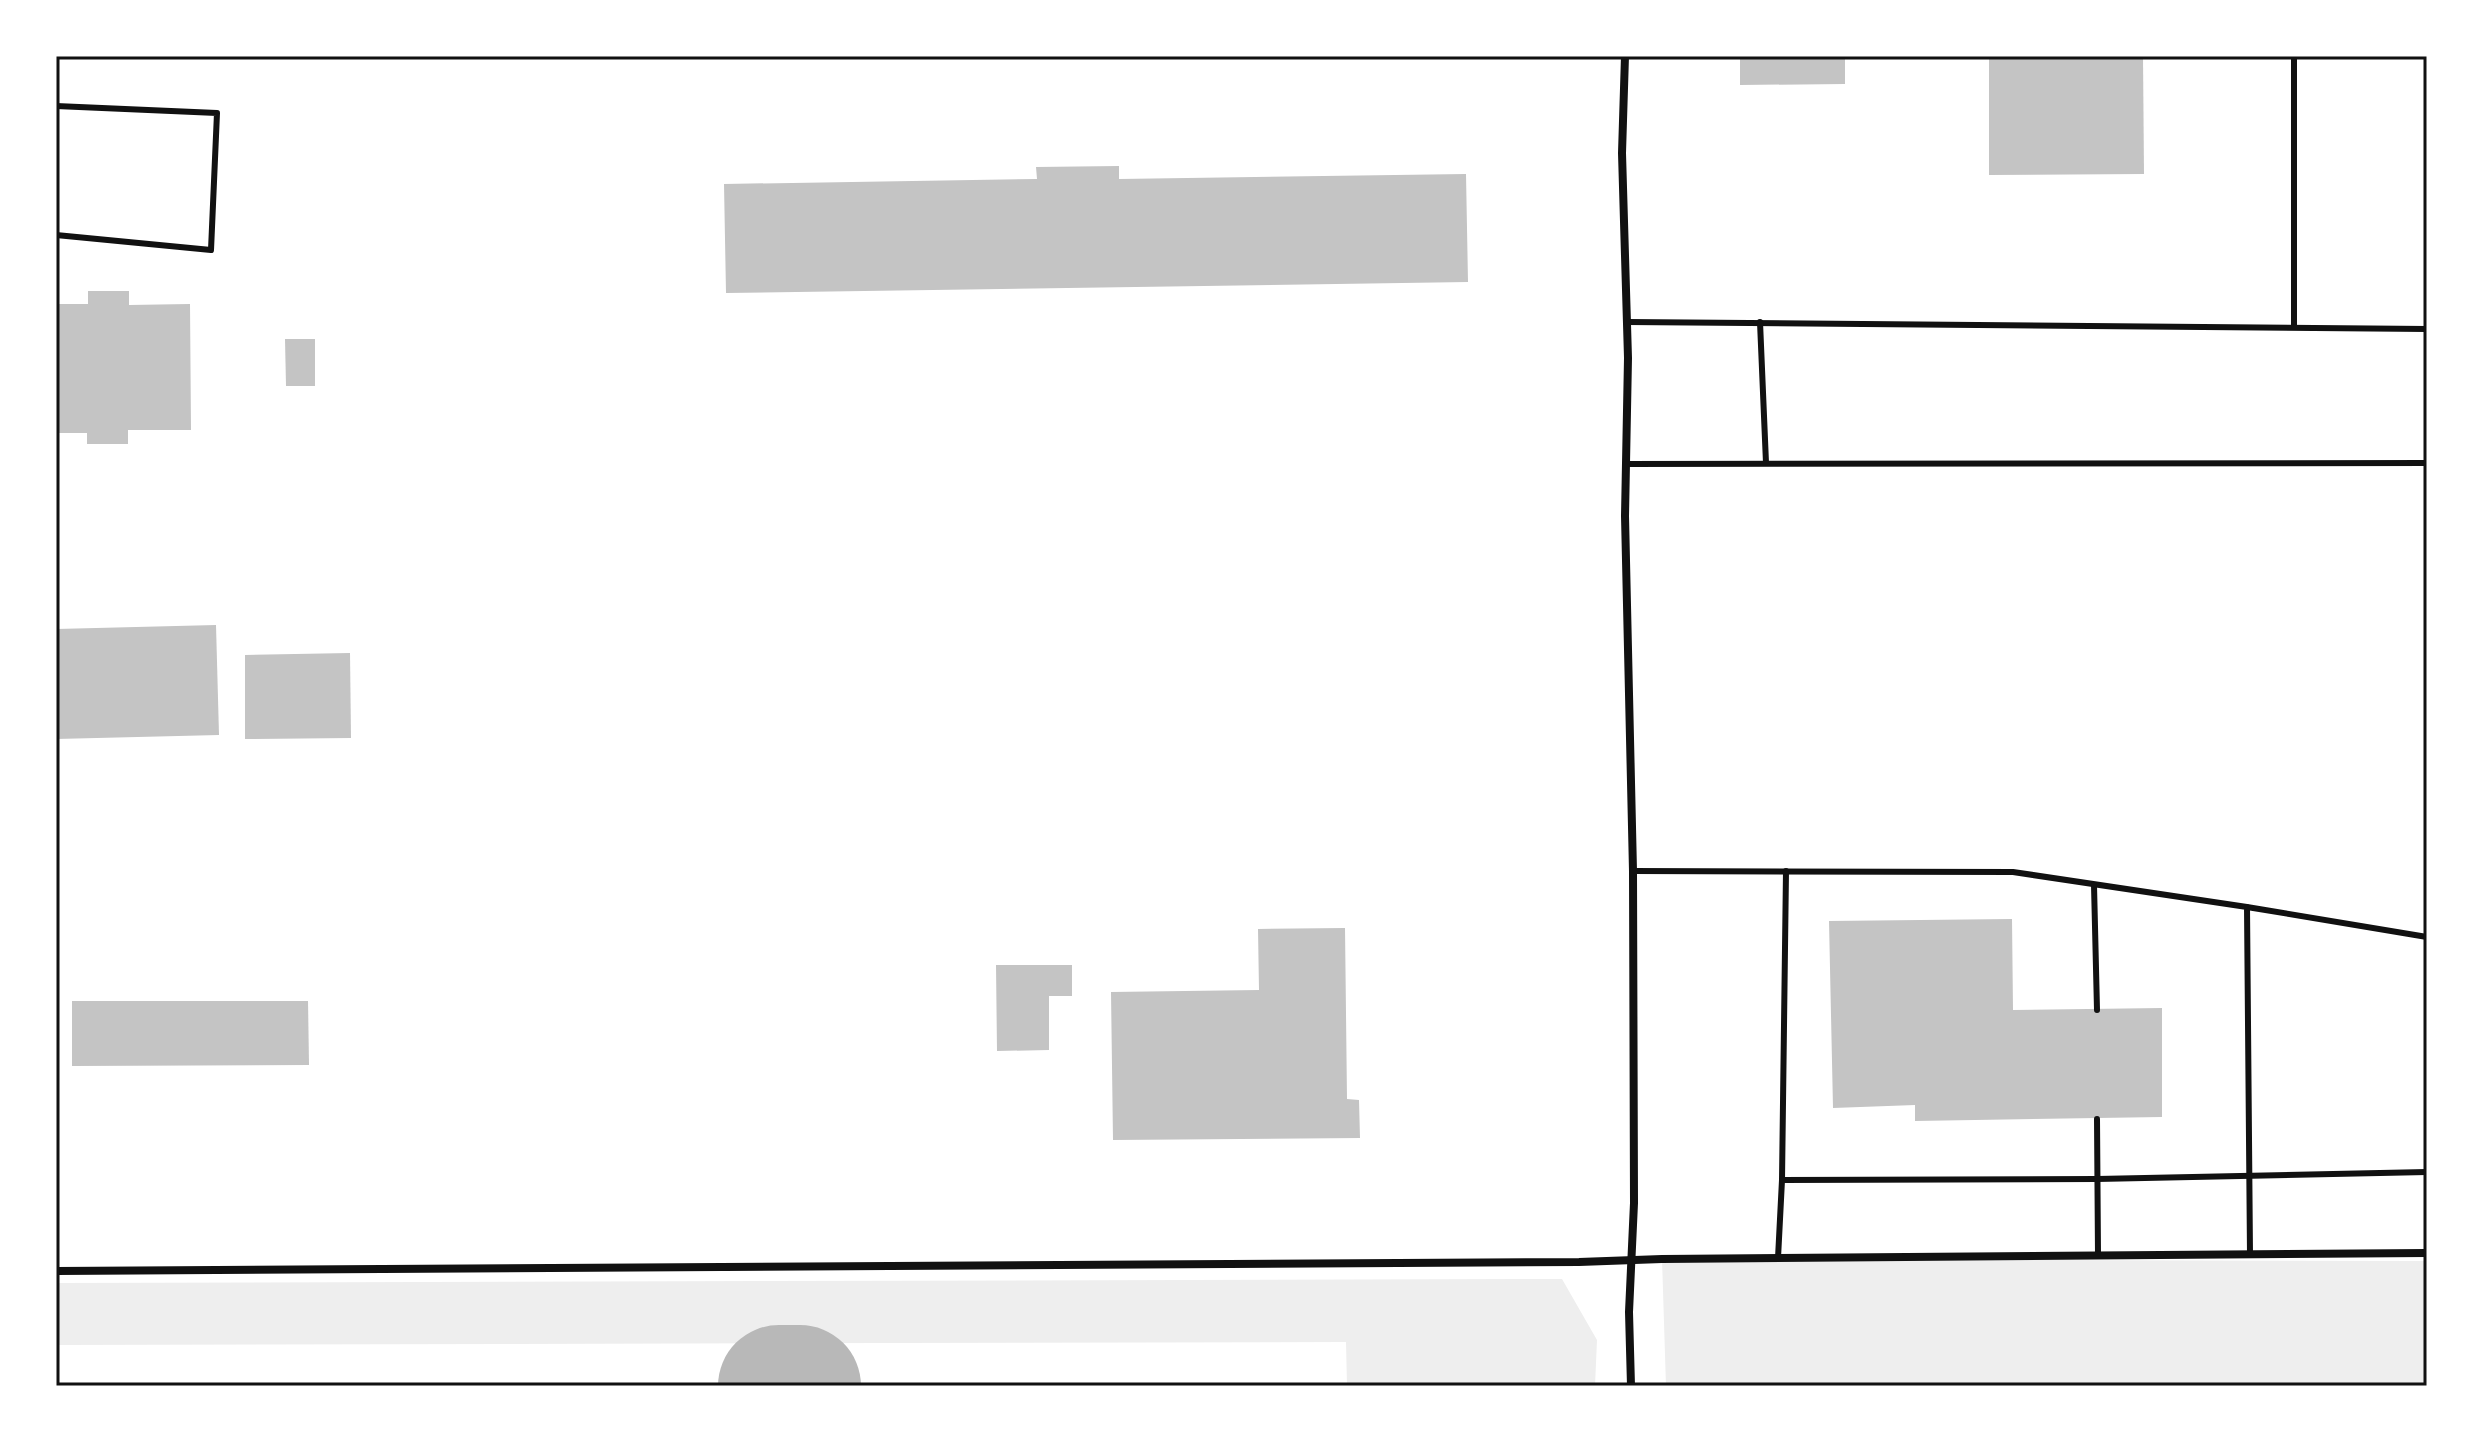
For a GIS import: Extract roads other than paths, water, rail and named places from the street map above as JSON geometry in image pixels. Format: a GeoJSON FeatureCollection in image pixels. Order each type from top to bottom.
{"type":"FeatureCollection","features":[{"type":"Feature","properties":{"kind":"street"},"geometry":{"type":"LineString","coordinates":[[1625,56],[1622,153],[1627,322],[1625,516],[1633,871],[1631,1386]]}},
{"type":"Feature","properties":{"kind":"street"},"geometry":{"type":"LineString","coordinates":[[56,1271],[1579,1262],[2427,1253]]}},
{"type":"Feature","properties":{"kind":"lane"},"geometry":{"type":"LineString","coordinates":[[2294,56],[2294,327]]}},
{"type":"Feature","properties":{"kind":"lane"},"geometry":{"type":"LineString","coordinates":[[56,106],[217,113],[211,250],[56,235]]}},
{"type":"Feature","properties":{"kind":"lane"},"geometry":{"type":"LineString","coordinates":[[1627,322],[2427,329]]}},
{"type":"Feature","properties":{"kind":"lane"},"geometry":{"type":"LineString","coordinates":[[1760,322],[1766,463]]}},
{"type":"Feature","properties":{"kind":"lane"},"geometry":{"type":"LineString","coordinates":[[1626,464],[2427,463]]}},
{"type":"Feature","properties":{"kind":"lane"},"geometry":{"type":"LineString","coordinates":[[1633,871],[2013,872],[2427,937]]}},
{"type":"Feature","properties":{"kind":"lane"},"geometry":{"type":"LineString","coordinates":[[1778,1258],[1786,871]]}},
{"type":"Feature","properties":{"kind":"lane"},"geometry":{"type":"LineString","coordinates":[[2094,885],[2097,1010]]}},
{"type":"Feature","properties":{"kind":"lane"},"geometry":{"type":"LineString","coordinates":[[2247,907],[2250,1255]]}},
{"type":"Feature","properties":{"kind":"lane"},"geometry":{"type":"LineString","coordinates":[[2097,1119],[2098,1255]]}},
{"type":"Feature","properties":{"kind":"lane"},"geometry":{"type":"LineString","coordinates":[[1782,1180],[2097,1179],[2427,1172]]}}]}
